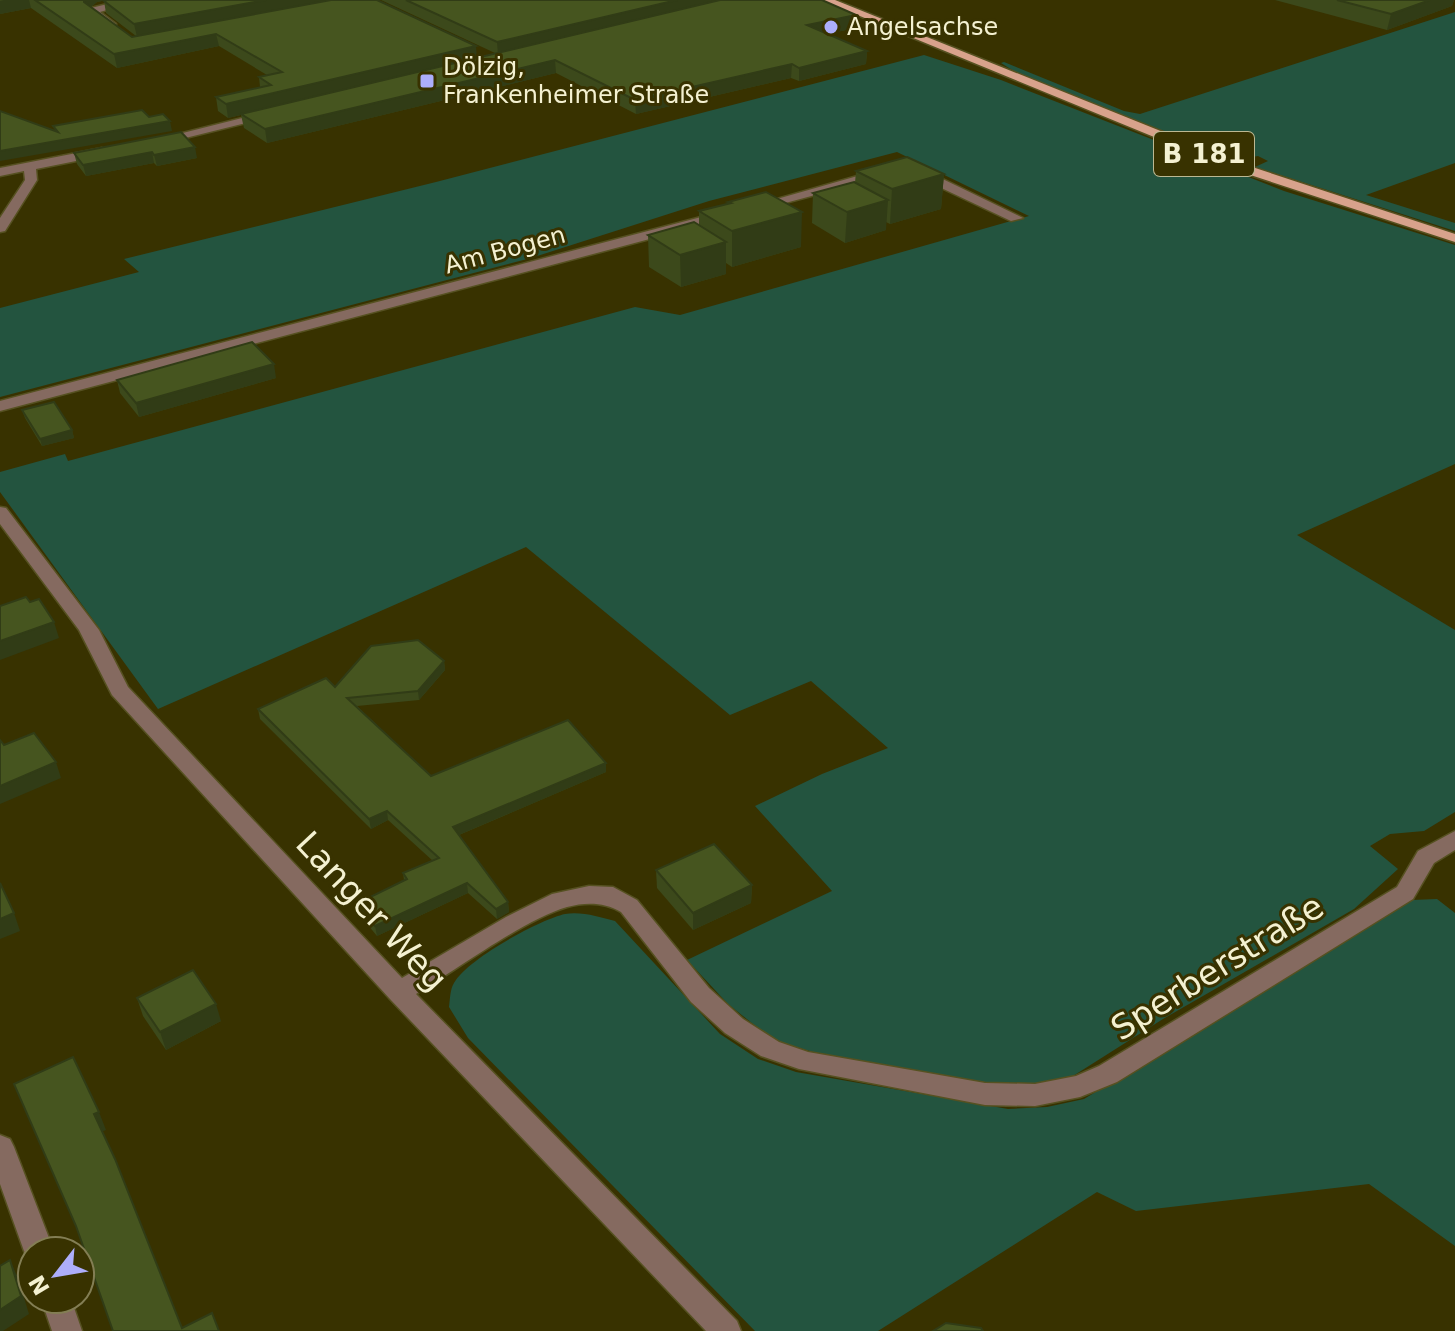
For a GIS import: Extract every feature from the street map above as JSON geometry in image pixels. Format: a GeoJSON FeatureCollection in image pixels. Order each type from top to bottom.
{"type":"FeatureCollection","features":[{"type":"Feature","properties":{"kind":"main road","name":"B 181"},"geometry":{"type":"LineString","coordinates":[[826,0],[1164,139],[1313,193],[1455,238]]}},
{"type":"Feature","properties":{"kind":"street"},"geometry":{"type":"LineString","coordinates":[[124,36],[94,12],[136,0]]}},
{"type":"Feature","properties":{"kind":"street"},"geometry":{"type":"LineString","coordinates":[[137,145],[281,112]]}},
{"type":"Feature","properties":{"kind":"street"},"geometry":{"type":"LineString","coordinates":[[0,172],[121,148]]}},
{"type":"Feature","properties":{"kind":"street"},"geometry":{"type":"LineString","coordinates":[[0,228],[31,180],[29,166]]}},
{"type":"Feature","properties":{"kind":"street","name":"Am Bogen"},"geometry":{"type":"LineString","coordinates":[[0,406],[888,171],[928,175],[1016,218]]}},
{"type":"Feature","properties":{"kind":"street","name":"Langer Weg"},"geometry":{"type":"LineString","coordinates":[[0,512],[89,630],[119,690],[399,992],[726,1331]]}},
{"type":"Feature","properties":{"kind":"street","name":"Sperberstraße"},"geometry":{"type":"LineString","coordinates":[[399,992],[514,923],[560,900],[589,895],[613,896],[629,906],[700,995],[734,1026],[770,1049],[808,1062],[985,1094],[1035,1095],[1080,1086],[1108,1074],[1405,893],[1426,857],[1455,839]]}},
{"type":"Feature","properties":{"kind":"street"},"geometry":{"type":"LineString","coordinates":[[0,1147],[33,1235]]}},
{"type":"Feature","properties":{"kind":"green space"},"geometry":{"type":"Polygon","coordinates":[[[1455,12],[1455,163],[1366,195],[1455,223],[1455,231],[1255,167],[1268,161],[1258,156],[1236,160],[1017,73],[1001,63],[1124,111],[1140,114],[1455,12]]]}},
{"type":"Feature","properties":{"kind":"green space"},"geometry":{"type":"Polygon","coordinates":[[[924,55],[1001,80],[1284,191],[1455,245],[1455,464],[1297,535],[1455,630],[1455,812],[1424,831],[1390,834],[1370,846],[1398,869],[1354,909],[1163,1019],[1073,1076],[1034,1085],[989,1083],[813,1052],[773,1040],[728,1004],[687,960],[832,891],[755,806],[822,774],[888,748],[811,681],[730,715],[526,547],[158,709],[0,492],[0,472],[65,454],[68,461],[635,307],[680,315],[1029,216],[897,152],[709,201],[531,258],[0,397],[0,308],[139,272],[124,259],[436,182],[924,55]]]}},
{"type":"Feature","properties":{"kind":"green space"},"geometry":{"type":"Polygon","coordinates":[[[1437,899],[1455,913],[1455,1246],[1369,1184],[1136,1211],[1097,1192],[878,1331],[755,1331],[468,1038],[449,1007],[451,991],[461,973],[488,952],[553,918],[571,913],[590,915],[615,921],[720,1034],[758,1059],[796,1072],[1008,1109],[1047,1107],[1084,1099],[1412,900],[1437,899]]]}},
{"type":"Feature","properties":{"kind":"building"},"geometry":{"type":"Polygon","coordinates":[[[35,0],[84,0],[132,37],[331,0],[377,0],[476,46],[226,104],[216,97],[271,85],[259,77],[282,72],[216,34],[114,54],[35,0]]]}},
{"type":"Feature","properties":{"kind":"building"},"geometry":{"type":"Polygon","coordinates":[[[266,0],[134,24],[104,1],[266,0]]]}},
{"type":"Feature","properties":{"kind":"building"},"geometry":{"type":"Polygon","coordinates":[[[406,0],[677,0],[497,42],[406,0]]]}},
{"type":"Feature","properties":{"kind":"building"},"geometry":{"type":"Polygon","coordinates":[[[720,0],[822,0],[856,15],[807,25],[867,51],[799,68],[792,64],[635,100],[555,60],[265,129],[241,114],[720,0]]]}},
{"type":"Feature","properties":{"kind":"building"},"geometry":{"type":"Polygon","coordinates":[[[1337,0],[1430,0],[1391,14],[1337,0]]]}},
{"type":"Feature","properties":{"kind":"building"},"geometry":{"type":"Polygon","coordinates":[[[142,110],[149,117],[163,114],[170,121],[0,151],[0,111],[58,132],[53,126],[142,110]]]}},
{"type":"Feature","properties":{"kind":"building"},"geometry":{"type":"Polygon","coordinates":[[[181,132],[195,147],[83,165],[74,153],[181,132]]]}},
{"type":"Feature","properties":{"kind":"building"},"geometry":{"type":"Polygon","coordinates":[[[907,157],[944,174],[892,189],[856,171],[907,157]]]}},
{"type":"Feature","properties":{"kind":"building"},"geometry":{"type":"Polygon","coordinates":[[[854,182],[888,200],[847,212],[813,193],[854,182]]]}},
{"type":"Feature","properties":{"kind":"building"},"geometry":{"type":"Polygon","coordinates":[[[766,192],[802,212],[732,231],[699,211],[731,203],[728,202],[766,192]]]}},
{"type":"Feature","properties":{"kind":"building"},"geometry":{"type":"Polygon","coordinates":[[[694,222],[726,242],[680,255],[648,235],[694,222]]]}},
{"type":"Feature","properties":{"kind":"building"},"geometry":{"type":"Polygon","coordinates":[[[252,342],[274,364],[136,403],[117,380],[252,342]]]}},
{"type":"Feature","properties":{"kind":"building"},"geometry":{"type":"Polygon","coordinates":[[[54,402],[72,430],[40,439],[22,410],[54,402]]]}},
{"type":"Feature","properties":{"kind":"building"},"geometry":{"type":"Polygon","coordinates":[[[26,597],[30,602],[39,599],[54,622],[0,641],[0,606],[26,597]]]}},
{"type":"Feature","properties":{"kind":"building"},"geometry":{"type":"Polygon","coordinates":[[[418,640],[444,661],[418,691],[347,698],[431,776],[568,720],[606,763],[453,827],[508,902],[496,909],[467,883],[375,926],[356,904],[407,879],[403,873],[439,858],[387,811],[369,819],[258,709],[326,678],[335,687],[371,646],[418,640]]]}},
{"type":"Feature","properties":{"kind":"building"},"geometry":{"type":"Polygon","coordinates":[[[34,733],[56,762],[0,786],[0,740],[4,745],[34,733]]]}},
{"type":"Feature","properties":{"kind":"building"},"geometry":{"type":"Polygon","coordinates":[[[714,844],[752,885],[693,913],[656,870],[714,844]]]}},
{"type":"Feature","properties":{"kind":"building"},"geometry":{"type":"Polygon","coordinates":[[[0,883],[14,913],[0,919],[0,883]]]}},
{"type":"Feature","properties":{"kind":"building"},"geometry":{"type":"Polygon","coordinates":[[[193,970],[216,1004],[160,1032],[137,998],[193,970]]]}},
{"type":"Feature","properties":{"kind":"building"},"geometry":{"type":"Polygon","coordinates":[[[73,1057],[99,1112],[94,1114],[182,1328],[212,1313],[219,1331],[113,1331],[96,1283],[96,1235],[79,1235],[14,1084],[73,1057]]]}},
{"type":"Feature","properties":{"kind":"building"},"geometry":{"type":"Polygon","coordinates":[[[10,1260],[16,1280],[16,1299],[0,1310],[0,1266],[10,1260]]]}},
{"type":"Feature","properties":{"kind":"building"},"geometry":{"type":"Polygon","coordinates":[[[946,1323],[981,1328],[983,1331],[933,1331],[946,1323]]]}},
{"type":"Feature","properties":{"kind":"place","name":"Angelsachse"},"geometry":{"type":"Point","coordinates":[831,27]}},
{"type":"Feature","properties":{"kind":"place","name":"Dölzig, Frankenheimer Straße"},"geometry":{"type":"Point","coordinates":[427,81]}}]}
